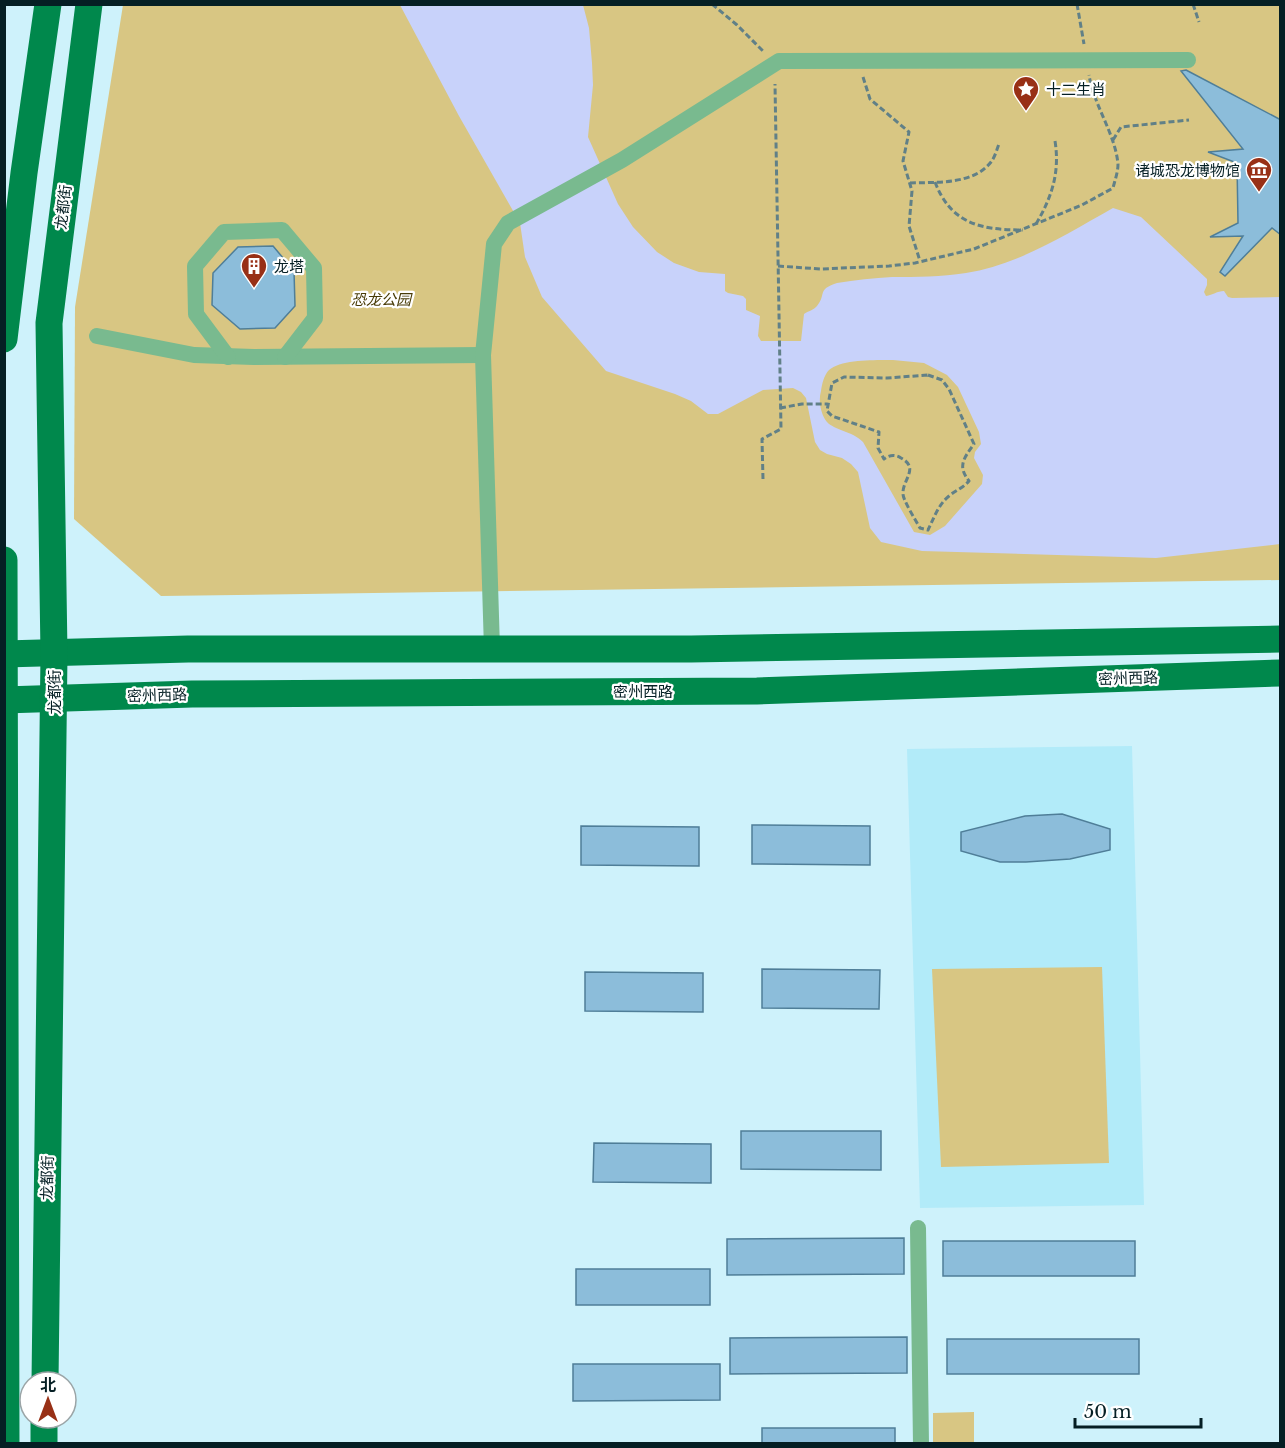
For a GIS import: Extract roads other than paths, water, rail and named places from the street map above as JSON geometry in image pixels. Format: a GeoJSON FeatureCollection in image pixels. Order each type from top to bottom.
{"type":"FeatureCollection","features":[{"type":"Feature","properties":{"kind":"main road"},"geometry":{"type":"LineString","coordinates":[[4,339],[48,4]]}},
{"type":"Feature","properties":{"kind":"main road","name":"龙都街"},"geometry":{"type":"LineString","coordinates":[[45,1370],[54,699],[49,323],[89,4]]}},
{"type":"Feature","properties":{"kind":"main road"},"geometry":{"type":"LineString","coordinates":[[4,560],[6,1443]]}},
{"type":"Feature","properties":{"kind":"main road"},"geometry":{"type":"LineString","coordinates":[[5,654],[189,649],[703,649],[1281,639]]}},
{"type":"Feature","properties":{"kind":"main road","name":"密州西路"},"geometry":{"type":"LineString","coordinates":[[5,700],[204,693],[757,691],[1281,673]]}},
{"type":"Feature","properties":{"kind":"street"},"geometry":{"type":"LineString","coordinates":[[492,649],[483,355],[494,244],[508,224],[622,160],[779,61],[1188,60]]}},
{"type":"Feature","properties":{"kind":"street"},"geometry":{"type":"LineString","coordinates":[[228,357],[196,314],[195,266],[224,232],[282,231],[314,268],[315,318],[285,357]]}},
{"type":"Feature","properties":{"kind":"street"},"geometry":{"type":"LineString","coordinates":[[97,336],[194,356],[483,355]]}},
{"type":"Feature","properties":{"kind":"street"},"geometry":{"type":"LineString","coordinates":[[918,1228],[921,1443]]}},
{"type":"Feature","properties":{"kind":"place","name":"十二生肖"},"geometry":{"type":"Point","coordinates":[1026,112]}},
{"type":"Feature","properties":{"kind":"place","name":"诸城恐龙博物馆"},"geometry":{"type":"Point","coordinates":[1259,193]}},
{"type":"Feature","properties":{"kind":"place","name":"龙塔"},"geometry":{"type":"Point","coordinates":[254,289]}},
{"type":"Feature","properties":{"kind":"park label","name":"恐龙公园"},"geometry":{"type":"Point","coordinates":[381,299]}}]}
